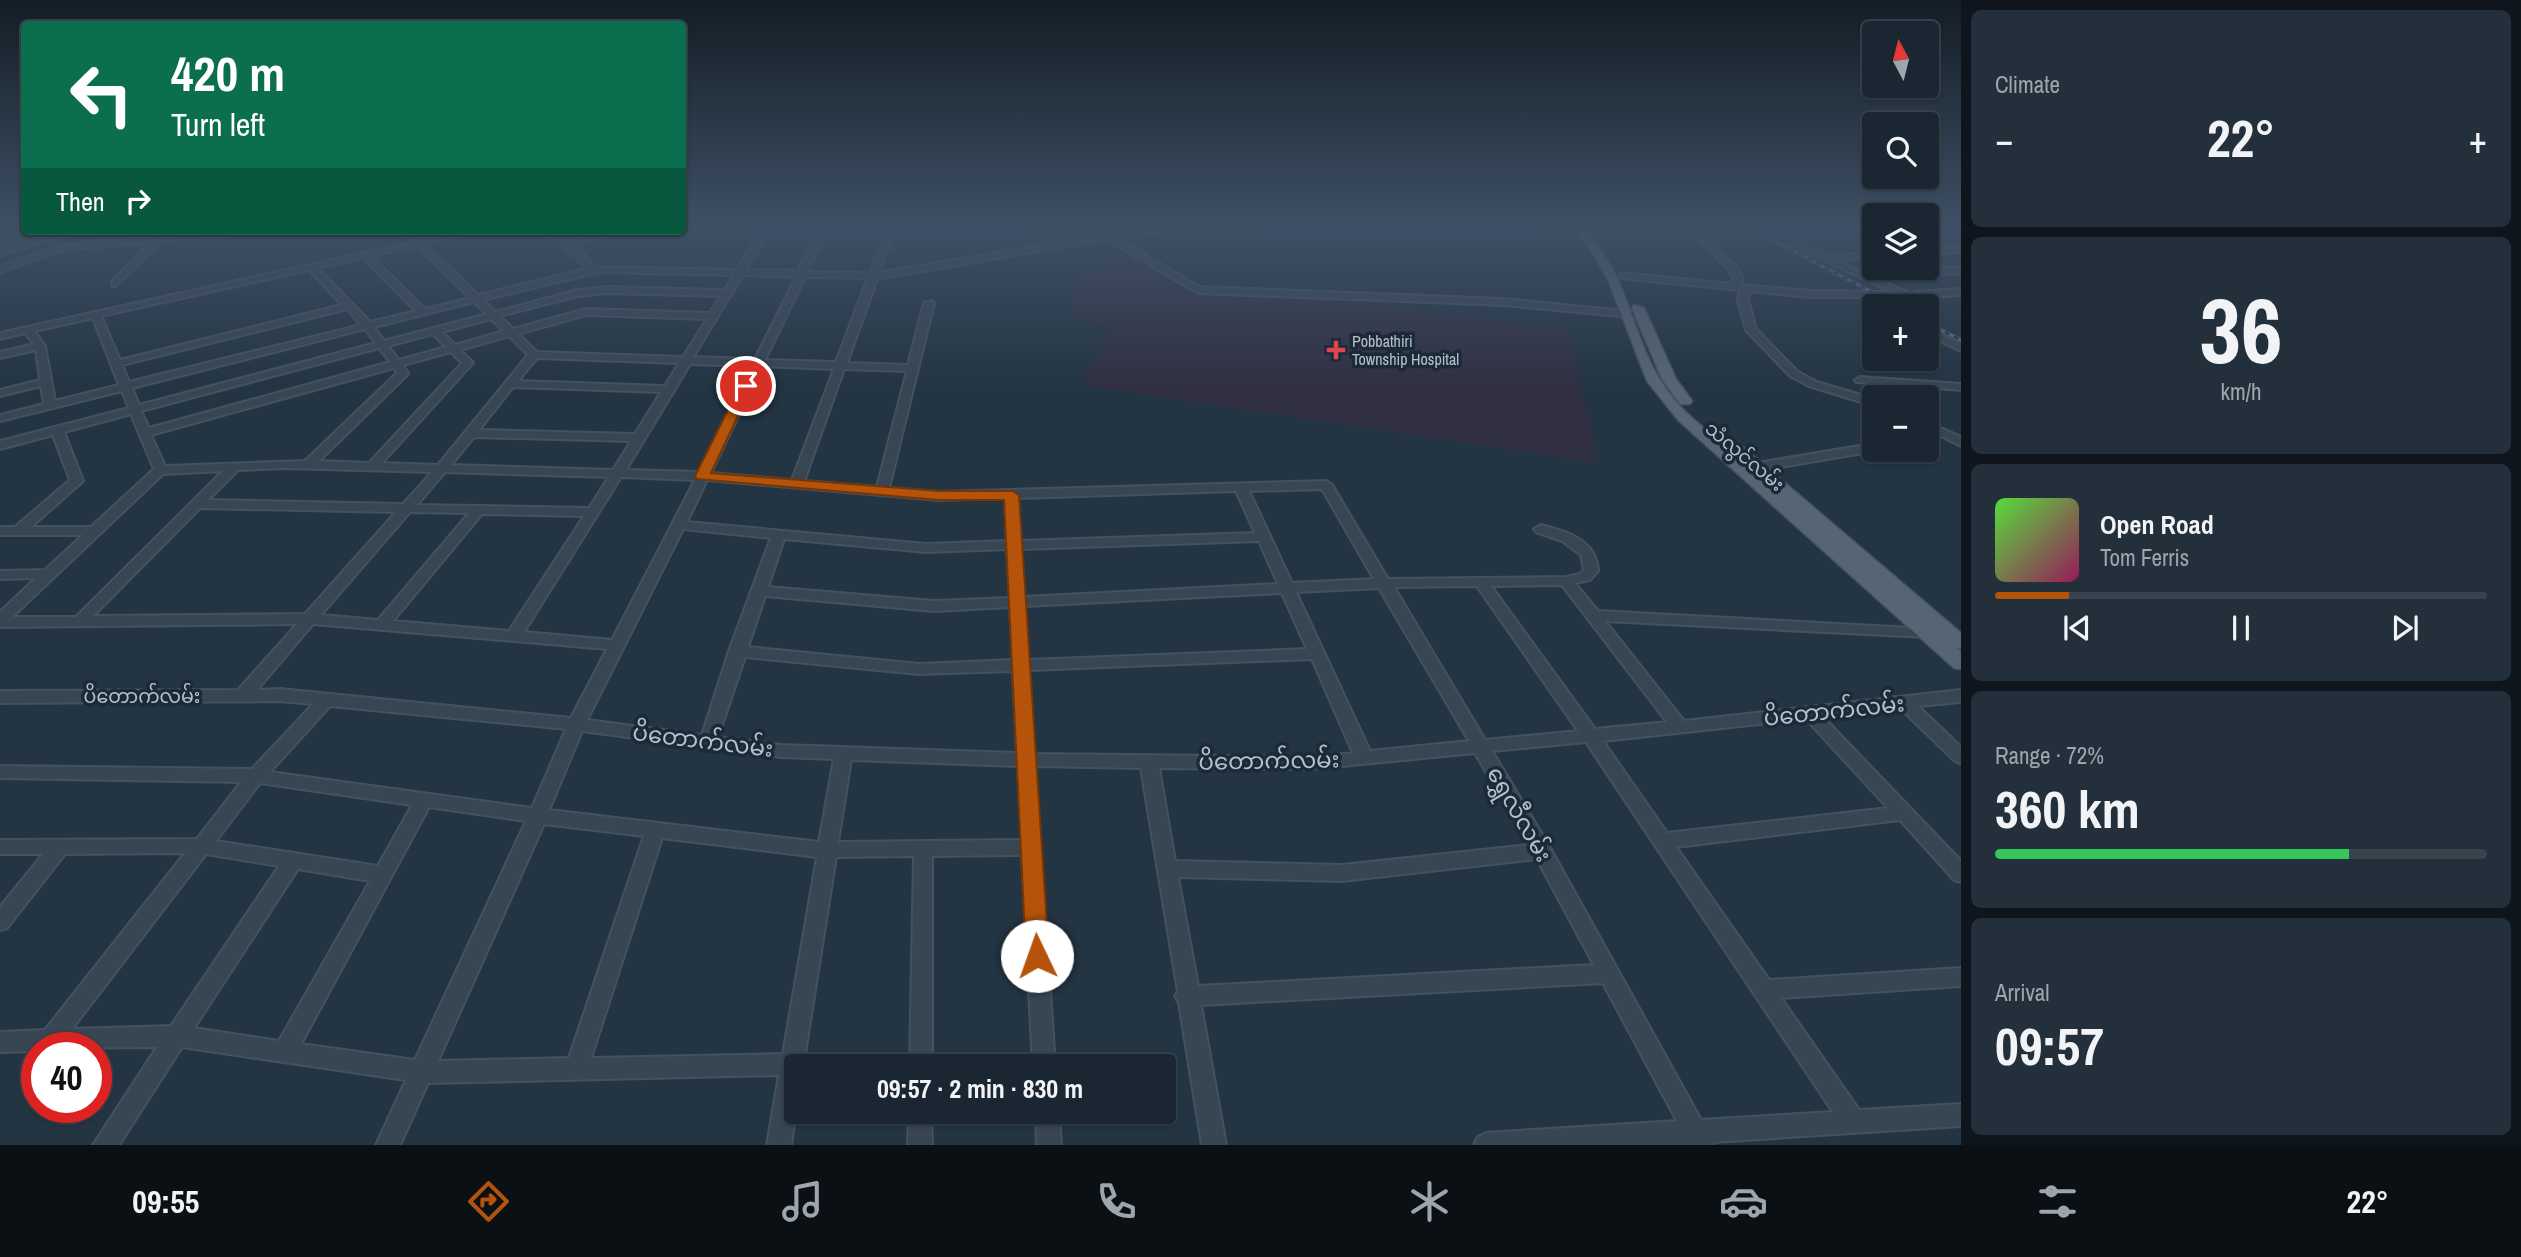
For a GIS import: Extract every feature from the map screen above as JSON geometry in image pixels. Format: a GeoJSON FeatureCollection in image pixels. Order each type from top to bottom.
{"type":"FeatureCollection","features":[{"type":"Feature","properties":{"kind":"main road","name":"သံလွင်လမ်း"},"geometry":{"type":"LineString","coordinates":[[1615,279],[1681,397],[1875,577]]}},
{"type":"Feature","properties":{"kind":"main road","name":"သံလွင်လမ်း"},"geometry":{"type":"LineString","coordinates":[[1624,279],[1651,377],[1684,418],[1875,577]]}},
{"type":"Feature","properties":{"kind":"main road"},"geometry":{"type":"LineString","coordinates":[[1875,577],[1900,600],[1926,632],[1961,663]]}},
{"type":"Feature","properties":{"kind":"main road"},"geometry":{"type":"LineString","coordinates":[[1900,600],[1959,640]]}},
{"type":"Feature","properties":{"kind":"street"},"geometry":{"type":"LineString","coordinates":[[115,283],[119,279]]}},
{"type":"Feature","properties":{"kind":"street"},"geometry":{"type":"LineString","coordinates":[[0,336],[255,279]]}},
{"type":"Feature","properties":{"kind":"street"},"geometry":{"type":"LineString","coordinates":[[308,465],[403,373],[368,326],[322,279]]}},
{"type":"Feature","properties":{"kind":"street"},"geometry":{"type":"LineString","coordinates":[[390,279],[423,312]]}},
{"type":"Feature","properties":{"kind":"street"},"geometry":{"type":"LineString","coordinates":[[458,279],[514,332],[534,355],[911,368]]}},
{"type":"Feature","properties":{"kind":"street"},"geometry":{"type":"LineString","coordinates":[[0,418],[554,279]]}},
{"type":"Feature","properties":{"kind":"street"},"geometry":{"type":"LineString","coordinates":[[513,636],[617,474],[736,279]]}},
{"type":"Feature","properties":{"kind":"street"},"geometry":{"type":"LineString","coordinates":[[388,1145],[538,816],[576,724],[679,525],[799,279]]}},
{"type":"Feature","properties":{"kind":"street"},"geometry":{"type":"LineString","coordinates":[[796,485],[871,279]]}},
{"type":"Feature","properties":{"kind":"street"},"geometry":{"type":"LineString","coordinates":[[1178,279],[1198,290],[1214,293],[1504,302],[1635,314]]}},
{"type":"Feature","properties":{"kind":"street"},"geometry":{"type":"LineString","coordinates":[[1663,279],[1862,297]]}},
{"type":"Feature","properties":{"kind":"street"},"geometry":{"type":"LineString","coordinates":[[1738,279],[1751,330],[1794,374],[1813,384],[1862,399]]}},
{"type":"Feature","properties":{"kind":"street"},"geometry":{"type":"LineString","coordinates":[[1870,279],[1902,294]]}},
{"type":"Feature","properties":{"kind":"street"},"geometry":{"type":"LineString","coordinates":[[0,445],[595,290],[728,293]]}},
{"type":"Feature","properties":{"kind":"street"},"geometry":{"type":"LineString","coordinates":[[1931,294],[1961,292]]}},
{"type":"Feature","properties":{"kind":"street"},"geometry":{"type":"LineString","coordinates":[[882,491],[929,303]]}},
{"type":"Feature","properties":{"kind":"street"},"geometry":{"type":"LineString","coordinates":[[115,363],[349,306]]}},
{"type":"Feature","properties":{"kind":"street"},"geometry":{"type":"LineString","coordinates":[[144,433],[586,312],[714,316]]}},
{"type":"Feature","properties":{"kind":"street"},"geometry":{"type":"LineString","coordinates":[[96,315],[160,470]]}},
{"type":"Feature","properties":{"kind":"street"},"geometry":{"type":"LineString","coordinates":[[28,330],[40,346],[50,406]]}},
{"type":"Feature","properties":{"kind":"street"},"geometry":{"type":"LineString","coordinates":[[372,467],[468,363],[435,330]]}},
{"type":"Feature","properties":{"kind":"street"},"geometry":{"type":"LineString","coordinates":[[1939,337],[1961,348]]}},
{"type":"Feature","properties":{"kind":"street"},"geometry":{"type":"LineString","coordinates":[[0,355],[40,346]]}},
{"type":"Feature","properties":{"kind":"street"},"geometry":{"type":"LineString","coordinates":[[242,696],[441,469],[534,355]]}},
{"type":"Feature","properties":{"kind":"street"},"geometry":{"type":"LineString","coordinates":[[1860,380],[1961,387]]}},
{"type":"Feature","properties":{"kind":"street"},"geometry":{"type":"LineString","coordinates":[[0,393],[46,382]]}},
{"type":"Feature","properties":{"kind":"street"},"geometry":{"type":"LineString","coordinates":[[512,384],[669,389]]}},
{"type":"Feature","properties":{"kind":"street"},"geometry":{"type":"LineString","coordinates":[[18,531],[77,481],[57,430]]}},
{"type":"Feature","properties":{"kind":"street"},"geometry":{"type":"LineString","coordinates":[[1939,431],[1961,442]]}},
{"type":"Feature","properties":{"kind":"street"},"geometry":{"type":"LineString","coordinates":[[471,433],[639,438]]}},
{"type":"Feature","properties":{"kind":"street"},"geometry":{"type":"LineString","coordinates":[[1758,467],[1859,450]]}},
{"type":"Feature","properties":{"kind":"street"},"geometry":{"type":"LineString","coordinates":[[0,621],[160,470],[308,465],[702,476],[939,496],[1240,486],[1364,757]]}},
{"type":"Feature","properties":{"kind":"street"},"geometry":{"type":"LineString","coordinates":[[80,621],[235,466]]}},
{"type":"Feature","properties":{"kind":"street","name":"ရွှေလီလမ်း"},"geometry":{"type":"LineString","coordinates":[[1240,486],[1317,483],[1329,488],[1542,851],[1699,1139]]}},
{"type":"Feature","properties":{"kind":"street"},"geometry":{"type":"LineString","coordinates":[[1012,495],[1043,1054]]}},
{"type":"Feature","properties":{"kind":"street"},"geometry":{"type":"LineString","coordinates":[[199,504],[409,506],[593,512]]}},
{"type":"Feature","properties":{"kind":"street"},"geometry":{"type":"LineString","coordinates":[[382,625],[480,508]]}},
{"type":"Feature","properties":{"kind":"street"},"geometry":{"type":"LineString","coordinates":[[679,525],[926,548],[1263,537]]}},
{"type":"Feature","properties":{"kind":"street"},"geometry":{"type":"LineString","coordinates":[[758,592],[934,606],[1018,599],[1385,583],[1566,581],[1585,577],[1591,571],[1588,554],[1575,541],[1541,528]]}},
{"type":"Feature","properties":{"kind":"street"},"geometry":{"type":"LineString","coordinates":[[0,531],[94,531]]}},
{"type":"Feature","properties":{"kind":"street"},"geometry":{"type":"LineString","coordinates":[[708,741],[779,534]]}},
{"type":"Feature","properties":{"kind":"street"},"geometry":{"type":"LineString","coordinates":[[0,575],[49,574]]}},
{"type":"Feature","properties":{"kind":"street"},"geometry":{"type":"LineString","coordinates":[[1480,581],[1590,735],[1852,1120]]}},
{"type":"Feature","properties":{"kind":"street"},"geometry":{"type":"LineString","coordinates":[[1566,581],[1680,727]]}},
{"type":"Feature","properties":{"kind":"street"},"geometry":{"type":"LineString","coordinates":[[1595,617],[1926,632]]}},
{"type":"Feature","properties":{"kind":"street"},"geometry":{"type":"LineString","coordinates":[[0,621],[309,619],[618,645]]}},
{"type":"Feature","properties":{"kind":"street"},"geometry":{"type":"LineString","coordinates":[[737,651],[919,668],[1317,654]]}},
{"type":"Feature","properties":{"kind":"street","name":"ပိတောက်လမ်း"},"geometry":{"type":"LineString","coordinates":[[2,699],[242,696],[326,700],[576,724],[708,741],[843,754],[1027,760],[1311,762],[1680,727],[1961,696]]}},
{"type":"Feature","properties":{"kind":"street"},"geometry":{"type":"LineString","coordinates":[[57,1032],[256,776],[326,700]]}},
{"type":"Feature","properties":{"kind":"street"},"geometry":{"type":"LineString","coordinates":[[1903,702],[1961,757]]}},
{"type":"Feature","properties":{"kind":"street"},"geometry":{"type":"LineString","coordinates":[[1810,712],[1961,874]]}},
{"type":"Feature","properties":{"kind":"street"},"geometry":{"type":"LineString","coordinates":[[793,1054],[843,754]]}},
{"type":"Feature","properties":{"kind":"street"},"geometry":{"type":"LineString","coordinates":[[1149,761],[1186,996],[1214,1145]]}},
{"type":"Feature","properties":{"kind":"street"},"geometry":{"type":"LineString","coordinates":[[0,772],[256,776],[538,816],[825,850],[1031,847]]}},
{"type":"Feature","properties":{"kind":"street"},"geometry":{"type":"LineString","coordinates":[[285,1052],[424,800]]}},
{"type":"Feature","properties":{"kind":"street"},"geometry":{"type":"LineString","coordinates":[[1662,841],[1903,813]]}},
{"type":"Feature","properties":{"kind":"street"},"geometry":{"type":"LineString","coordinates":[[576,1069],[655,830]]}},
{"type":"Feature","properties":{"kind":"street"},"geometry":{"type":"LineString","coordinates":[[0,847],[202,846],[383,875]]}},
{"type":"Feature","properties":{"kind":"street"},"geometry":{"type":"LineString","coordinates":[[0,922],[60,847]]}},
{"type":"Feature","properties":{"kind":"street"},"geometry":{"type":"LineString","coordinates":[[921,1054],[923,849]]}},
{"type":"Feature","properties":{"kind":"street"},"geometry":{"type":"LineString","coordinates":[[1166,869],[1342,873],[1542,851]]}},
{"type":"Feature","properties":{"kind":"street"},"geometry":{"type":"LineString","coordinates":[[105,1145],[293,861]]}},
{"type":"Feature","properties":{"kind":"street"},"geometry":{"type":"LineString","coordinates":[[1186,996],[1607,974]]}},
{"type":"Feature","properties":{"kind":"street"},"geometry":{"type":"LineString","coordinates":[[1763,990],[1961,978]]}},
{"type":"Feature","properties":{"kind":"street"},"geometry":{"type":"LineString","coordinates":[[112,1038],[177,1036],[421,1072],[784,1064]]}},
{"type":"Feature","properties":{"kind":"street"},"geometry":{"type":"LineString","coordinates":[[0,1042],[21,1041]]}},
{"type":"Feature","properties":{"kind":"street"},"geometry":{"type":"LineString","coordinates":[[779,1145],[784,1111]]}},
{"type":"Feature","properties":{"kind":"street"},"geometry":{"type":"LineString","coordinates":[[1486,1145],[1699,1139],[1852,1120],[1961,1115]]}},
{"type":"Feature","properties":{"kind":"street"},"geometry":{"type":"LineString","coordinates":[[920,1124],[920,1145]]}},
{"type":"Feature","properties":{"kind":"street"},"geometry":{"type":"LineString","coordinates":[[1048,1124],[1049,1145]]}},
{"type":"Feature","properties":{"kind":"shaded area","name":"Pobbathiri Township Hospital"},"geometry":{"type":"Polygon","coordinates":[[[1074,279],[1168,279],[1195,295],[1339,300],[1567,329],[1599,463],[1082,385],[1111,330],[1073,315],[1074,279]]]}},
{"type":"Feature","properties":{"kind":"railway"},"geometry":{"type":"LineString","coordinates":[[1848,279],[1876,294]]}},
{"type":"Feature","properties":{"kind":"railway"},"geometry":{"type":"LineString","coordinates":[[1939,329],[1961,340]]}},
{"type":"Feature","properties":{"kind":"place","name":"Pobbathiri Township Hospital"},"geometry":{"type":"Point","coordinates":[1336,350]}},
{"type":"Feature","properties":{"kind":"route"},"geometry":{"type":"LineString","coordinates":[[746,386],[702,476],[939,496],[1012,495],[1037,956]]}}]}
